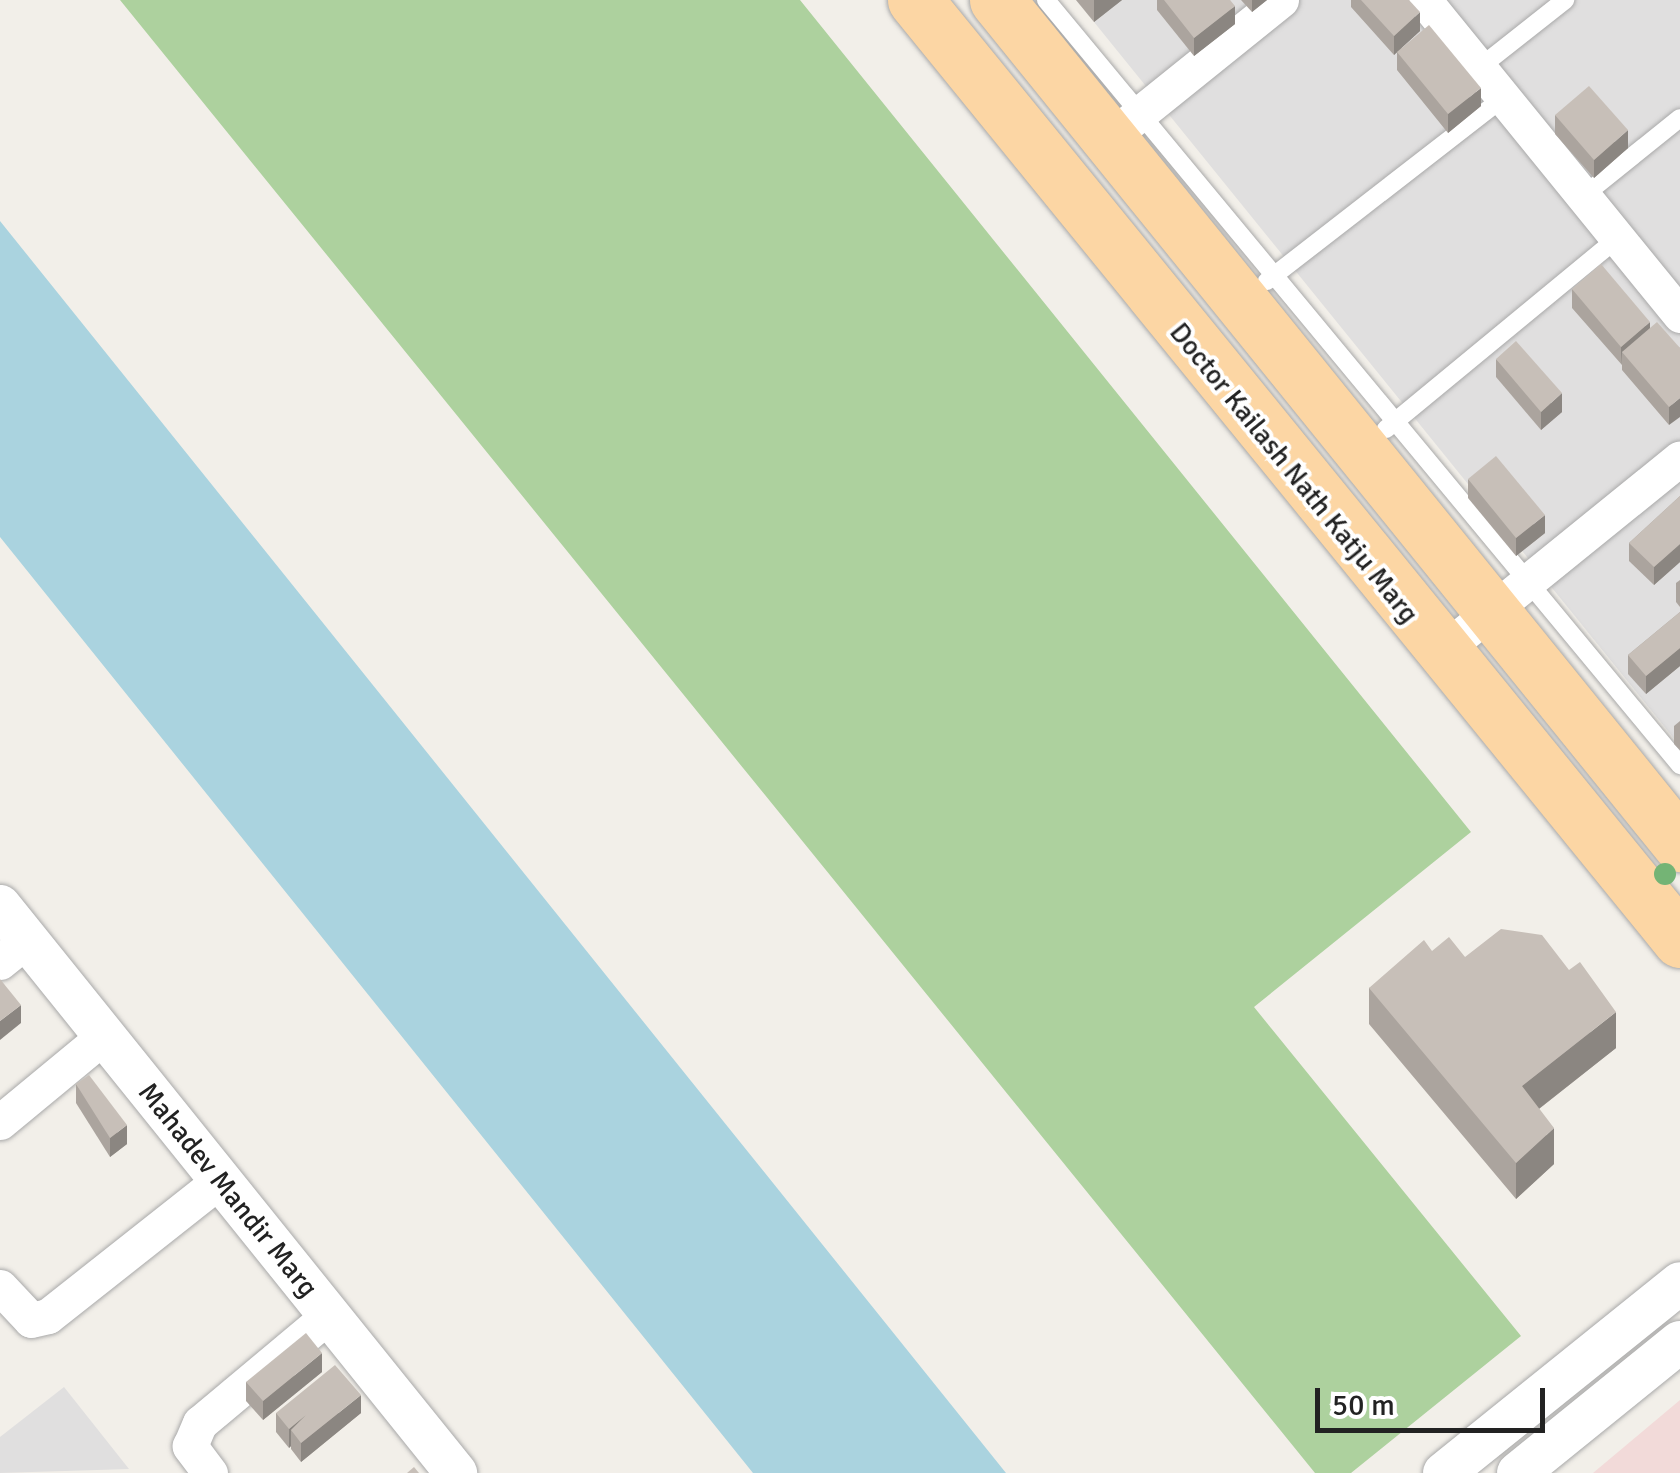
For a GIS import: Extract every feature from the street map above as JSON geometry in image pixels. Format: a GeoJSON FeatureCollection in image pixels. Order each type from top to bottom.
{"type":"FeatureCollection","features":[{"type":"Feature","properties":{"kind":"main road","name":"Doctor Kailash Nath Katju Marg"},"geometry":{"type":"LineString","coordinates":[[914,0],[1680,940]]}},
{"type":"Feature","properties":{"kind":"main road"},"geometry":{"type":"LineString","coordinates":[[1017,3],[1124,126],[1509,597],[1679,842]]}},
{"type":"Feature","properties":{"kind":"street"},"geometry":{"type":"LineString","coordinates":[[1124,126],[1281,0]]}},
{"type":"Feature","properties":{"kind":"street"},"geometry":{"type":"LineString","coordinates":[[1424,0],[1680,315]]}},
{"type":"Feature","properties":{"kind":"street"},"geometry":{"type":"LineString","coordinates":[[1442,651],[1680,458]]}},
{"type":"Feature","properties":{"kind":"street","name":"Mahadev Mandir Marg"},"geometry":{"type":"LineString","coordinates":[[0,906],[14,951],[104,1036],[456,1473]]}},
{"type":"Feature","properties":{"kind":"street"},"geometry":{"type":"LineString","coordinates":[[0,1122],[104,1036]]}},
{"type":"Feature","properties":{"kind":"street"},"geometry":{"type":"LineString","coordinates":[[0,1287],[31,1320],[48,1316],[220,1180]]}},
{"type":"Feature","properties":{"kind":"street"},"geometry":{"type":"LineString","coordinates":[[1444,1473],[1680,1283]]}},
{"type":"Feature","properties":{"kind":"street"},"geometry":{"type":"LineString","coordinates":[[210,1473],[190,1446],[200,1423],[329,1315]]}},
{"type":"Feature","properties":{"kind":"street"},"geometry":{"type":"LineString","coordinates":[[1518,1473],[1680,1342]]}},
{"type":"Feature","properties":{"kind":"lane"},"geometry":{"type":"LineString","coordinates":[[1479,68],[1565,0]]}},
{"type":"Feature","properties":{"kind":"lane"},"geometry":{"type":"LineString","coordinates":[[1257,289],[1503,98]]}},
{"type":"Feature","properties":{"kind":"lane"},"geometry":{"type":"LineString","coordinates":[[1583,196],[1680,118]]}},
{"type":"Feature","properties":{"kind":"lane"},"geometry":{"type":"LineString","coordinates":[[1377,436],[1618,238]]}},
{"type":"Feature","properties":{"kind":"lane"},"geometry":{"type":"LineString","coordinates":[[1509,597],[1680,765]]}},
{"type":"Feature","properties":{"kind":"shaded area"},"geometry":{"type":"Polygon","coordinates":[[[1076,0],[1680,0],[1680,746],[1094,22],[1076,0]]]}},
{"type":"Feature","properties":{"kind":"shaded area"},"geometry":{"type":"Polygon","coordinates":[[[64,1387],[129,1469],[0,1473],[0,1437],[64,1387]]]}},
{"type":"Feature","properties":{"kind":"shaded area"},"geometry":{"type":"Polygon","coordinates":[[[1680,1400],[1680,1473],[1593,1473],[1680,1400]]]}},
{"type":"Feature","properties":{"kind":"green space"},"geometry":{"type":"Polygon","coordinates":[[[120,0],[800,0],[1471,832],[1254,1007],[1521,1336],[1351,1473],[1315,1473],[120,0]]]}},
{"type":"Feature","properties":{"kind":"water"},"geometry":{"type":"Polygon","coordinates":[[[0,221],[1006,1473],[753,1473],[0,537],[0,221]]]}},
{"type":"Feature","properties":{"kind":"building"},"geometry":{"type":"Polygon","coordinates":[[[1164,0],[1230,0],[1235,6],[1194,38],[1164,0]]]}},
{"type":"Feature","properties":{"kind":"building"},"geometry":{"type":"Polygon","coordinates":[[[1361,0],[1409,0],[1420,12],[1394,36],[1361,0]]]}},
{"type":"Feature","properties":{"kind":"building"},"geometry":{"type":"Polygon","coordinates":[[[1429,25],[1481,88],[1448,114],[1397,52],[1429,25]]]}},
{"type":"Feature","properties":{"kind":"building"},"geometry":{"type":"Polygon","coordinates":[[[1589,86],[1628,130],[1594,160],[1555,115],[1589,86]]]}},
{"type":"Feature","properties":{"kind":"building"},"geometry":{"type":"Polygon","coordinates":[[[1601,264],[1650,322],[1621,347],[1572,289],[1601,264]]]}},
{"type":"Feature","properties":{"kind":"building"},"geometry":{"type":"Polygon","coordinates":[[[1657,322],[1680,348],[1680,398],[1669,407],[1622,352],[1657,322]]]}},
{"type":"Feature","properties":{"kind":"building"},"geometry":{"type":"Polygon","coordinates":[[[1516,341],[1562,393],[1541,412],[1496,359],[1516,341]]]}},
{"type":"Feature","properties":{"kind":"building"},"geometry":{"type":"Polygon","coordinates":[[[1496,456],[1545,515],[1516,538],[1468,479],[1496,456]]]}},
{"type":"Feature","properties":{"kind":"building"},"geometry":{"type":"Polygon","coordinates":[[[1680,496],[1680,544],[1654,567],[1629,543],[1680,496]]]}},
{"type":"Feature","properties":{"kind":"building"},"geometry":{"type":"Polygon","coordinates":[[[1680,612],[1680,648],[1646,676],[1628,655],[1680,612]]]}},
{"type":"Feature","properties":{"kind":"building"},"geometry":{"type":"Polygon","coordinates":[[[1501,929],[1542,935],[1569,970],[1580,962],[1616,1012],[1522,1086],[1554,1128],[1516,1163],[1369,988],[1424,940],[1432,951],[1449,937],[1465,957],[1501,929]]]}},
{"type":"Feature","properties":{"kind":"building"},"geometry":{"type":"Polygon","coordinates":[[[0,979],[21,1005],[0,1021],[0,979]]]}},
{"type":"Feature","properties":{"kind":"building"},"geometry":{"type":"Polygon","coordinates":[[[89,1075],[127,1125],[110,1138],[76,1084],[89,1075]]]}},
{"type":"Feature","properties":{"kind":"building"},"geometry":{"type":"Polygon","coordinates":[[[306,1333],[322,1353],[263,1401],[246,1382],[306,1333]]]}},
{"type":"Feature","properties":{"kind":"building"},"geometry":{"type":"Polygon","coordinates":[[[335,1365],[361,1395],[301,1443],[291,1430],[306,1415],[289,1429],[276,1413],[335,1365]]]}}]}
